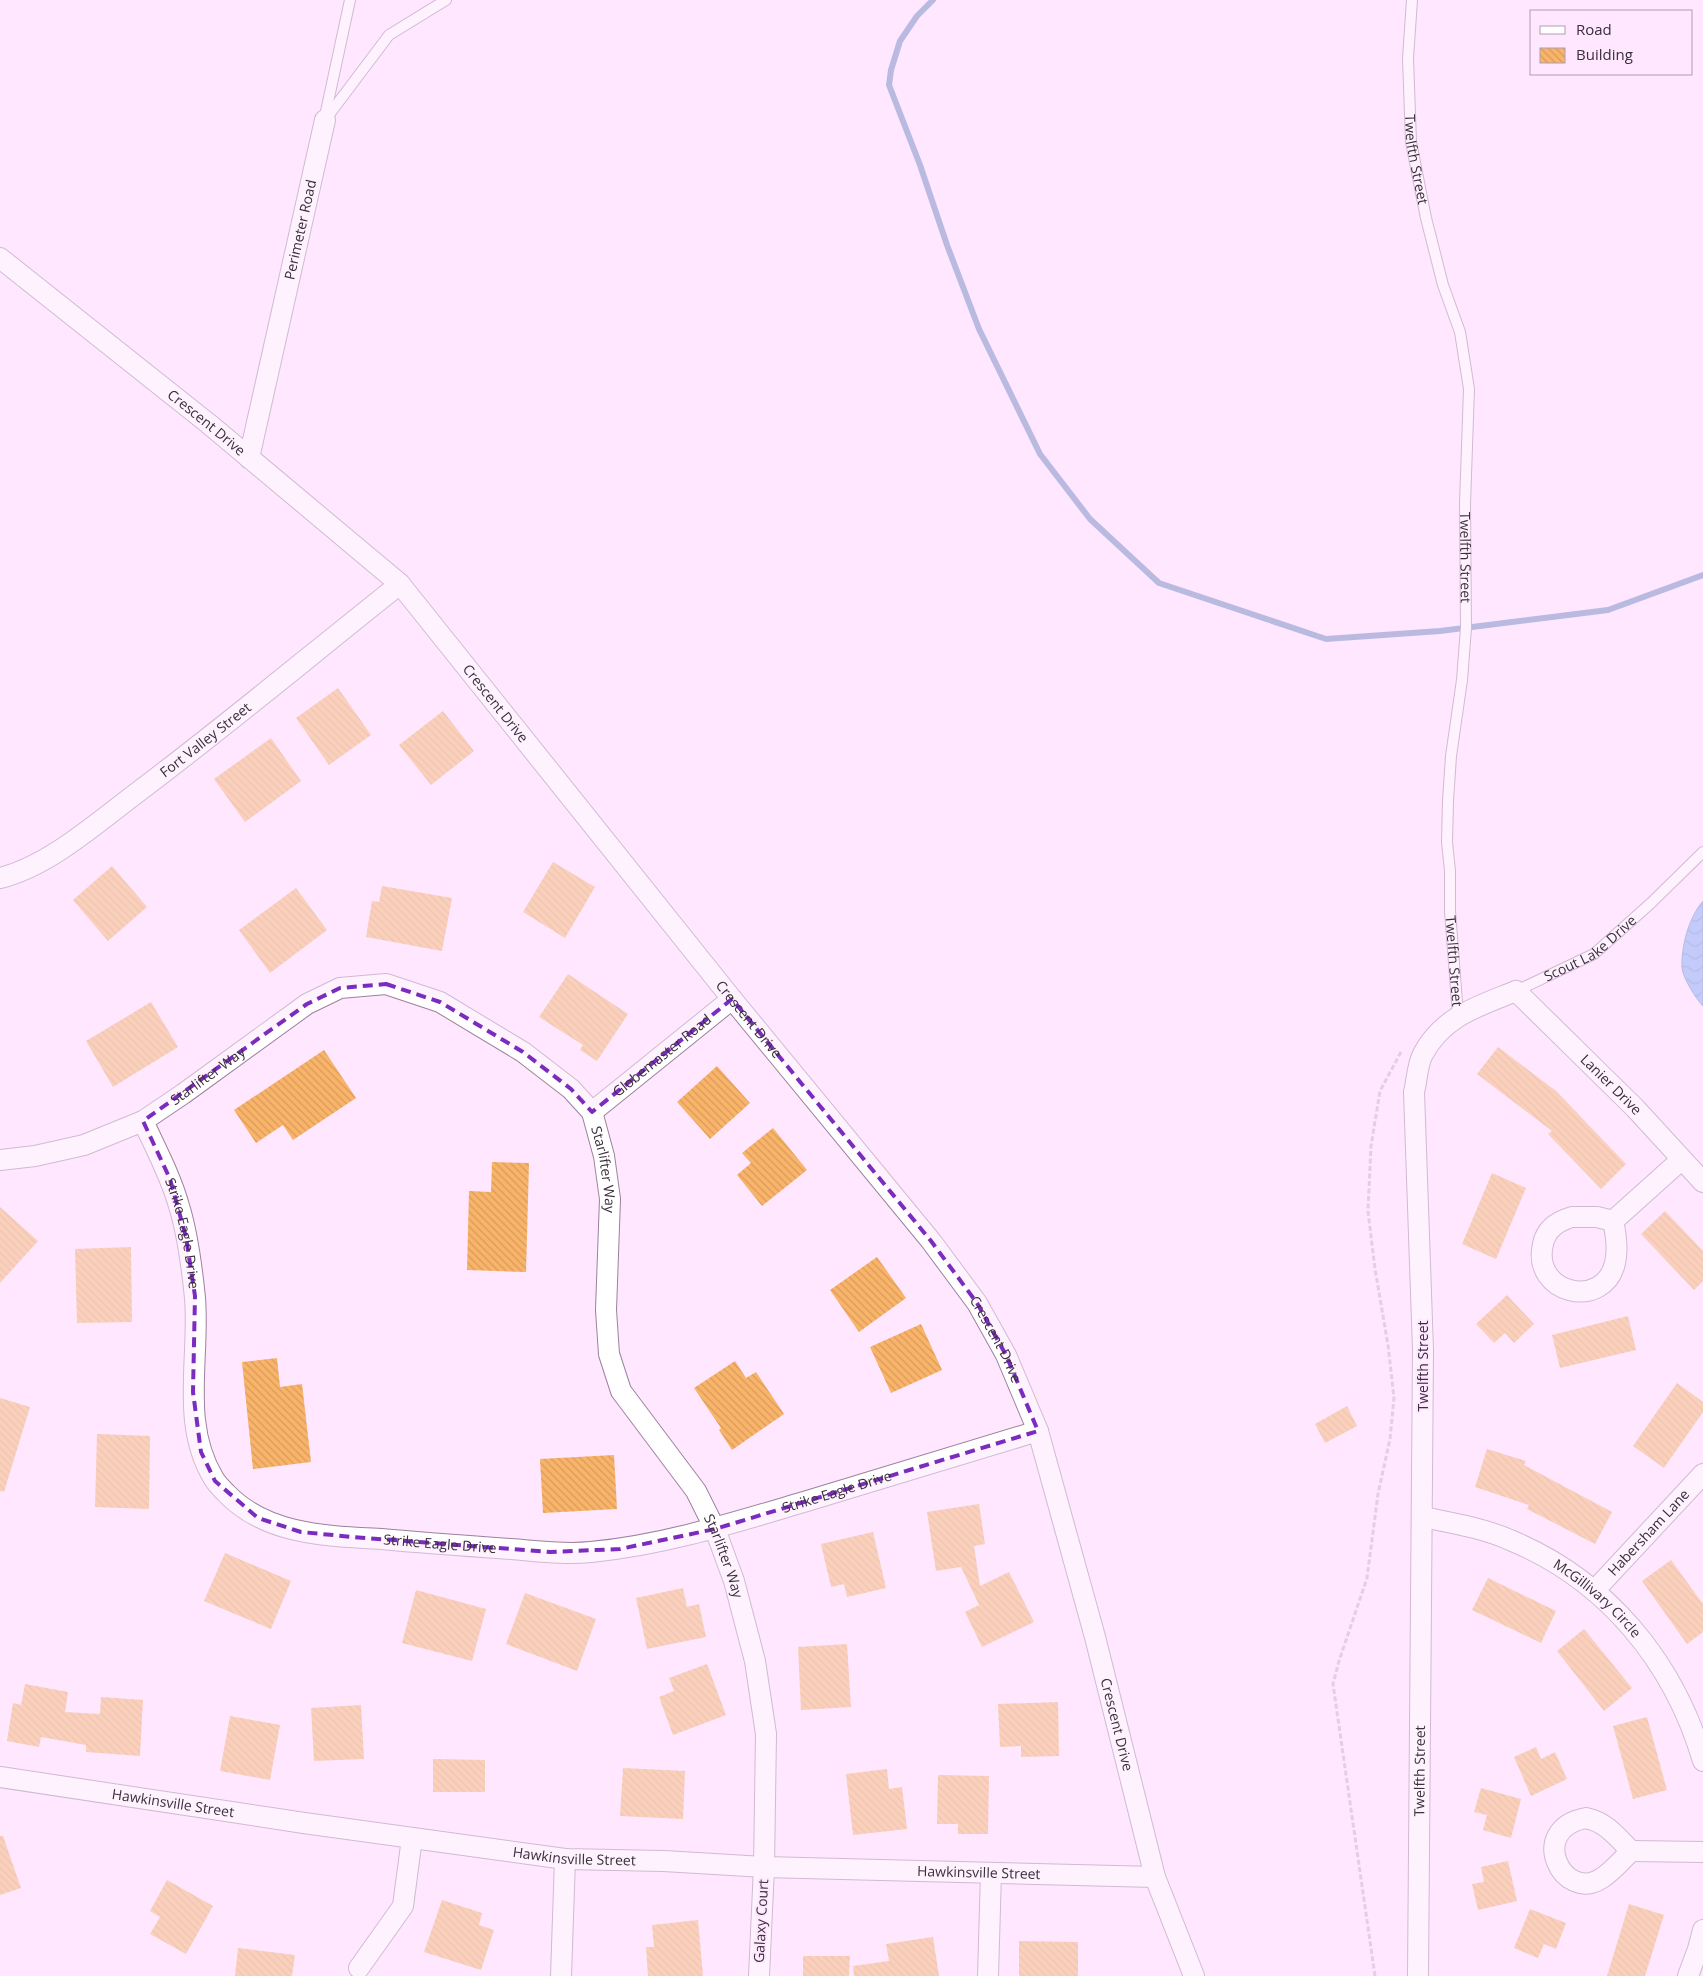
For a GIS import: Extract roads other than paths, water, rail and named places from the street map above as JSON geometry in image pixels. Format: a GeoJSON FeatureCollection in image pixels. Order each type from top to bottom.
{"type":"FeatureCollection","features":[{"type":"Feature","properties":{"kind":"street","name":"Perimeter Road"},"geometry":{"type":"LineString","coordinates":[[249,458],[325,120]]}},
{"type":"Feature","properties":{"kind":"street","name":"Crescent Drive"},"geometry":{"type":"LineString","coordinates":[[0,258],[209,424],[400,584],[732,999],[925,1233],[976,1303],[1006,1355],[1038,1431],[1095,1638],[1155,1877],[1194,1976]]}},
{"type":"Feature","properties":{"kind":"street","name":"Fort Valley Street"},"geometry":{"type":"LineString","coordinates":[[0,878],[42,862],[107,815],[180,760],[400,584]]}},
{"type":"Feature","properties":{"kind":"street","name":"Starlifter Way"},"geometry":{"type":"LineString","coordinates":[[0,1160],[35,1156],[84,1145],[143,1121],[307,1004],[340,988],[386,984],[440,1002],[523,1052],[571,1089],[592,1112],[604,1156],[610,1199],[606,1310],[609,1354],[621,1390],[696,1491],[715,1528],[734,1581],[755,1661],[766,1734],[764,1867]]}},
{"type":"Feature","properties":{"kind":"street","name":"Scout Lake Drive"},"geometry":{"type":"LineString","coordinates":[[1458,1015],[1516,991]]}},
{"type":"Feature","properties":{"kind":"street","name":"Lanier Drive"},"geometry":{"type":"LineString","coordinates":[[1516,991],[1635,1108],[1703,1182]]}},
{"type":"Feature","properties":{"kind":"street","name":"Globemaster Road"},"geometry":{"type":"LineString","coordinates":[[592,1112],[732,999]]}},
{"type":"Feature","properties":{"kind":"street","name":"Twelfth Street"},"geometry":{"type":"LineString","coordinates":[[1418,1976],[1423,1350],[1414,1092],[1422,1055],[1441,1030],[1458,1015]]}},
{"type":"Feature","properties":{"kind":"street","name":"Strike Eagle Drive"},"geometry":{"type":"LineString","coordinates":[[143,1121],[170,1179],[180,1208],[186,1237],[195,1296],[196,1357],[193,1392],[195,1422],[201,1452],[215,1481],[235,1503],[258,1518],[301,1532],[550,1552],[586,1553],[620,1549],[715,1528],[1038,1431]]}},
{"type":"Feature","properties":{"kind":"street"},"geometry":{"type":"LineString","coordinates":[[1613,1221],[1681,1160]]}},
{"type":"Feature","properties":{"kind":"street","name":"Habersham Lane"},"geometry":{"type":"LineString","coordinates":[[1594,1592],[1703,1474]]}},
{"type":"Feature","properties":{"kind":"street","name":"McGillivary Circle"},"geometry":{"type":"LineString","coordinates":[[1423,1516],[1465,1525],[1510,1540],[1552,1561],[1594,1592],[1621,1616],[1658,1661],[1688,1718],[1703,1761]]}},
{"type":"Feature","properties":{"kind":"street","name":"Hawkinsville Street"},"geometry":{"type":"LineString","coordinates":[[0,1777],[565,1859],[664,1861],[764,1867],[1155,1877]]}},
{"type":"Feature","properties":{"kind":"street"},"geometry":{"type":"LineString","coordinates":[[359,1968],[403,1906],[412,1838]]}},
{"type":"Feature","properties":{"kind":"street"},"geometry":{"type":"LineString","coordinates":[[1631,1850],[1703,1852]]}},
{"type":"Feature","properties":{"kind":"street"},"geometry":{"type":"LineString","coordinates":[[561,1976],[565,1859]]}},
{"type":"Feature","properties":{"kind":"street","name":"Galaxy Court"},"geometry":{"type":"LineString","coordinates":[[759,1976],[764,1867]]}},
{"type":"Feature","properties":{"kind":"street"},"geometry":{"type":"LineString","coordinates":[[988,1976],[991,1873]]}},
{"type":"Feature","properties":{"kind":"street"},"geometry":{"type":"LineString","coordinates":[[1688,1976],[1703,1930]]}},
{"type":"Feature","properties":{"kind":"lane","name":"Perimeter Road"},"geometry":{"type":"LineString","coordinates":[[325,120],[350,0]]}},
{"type":"Feature","properties":{"kind":"lane"},"geometry":{"type":"LineString","coordinates":[[325,120],[390,35],[446,0]]}},
{"type":"Feature","properties":{"kind":"lane","name":"Twelfth Street"},"geometry":{"type":"LineString","coordinates":[[1412,0],[1408,58],[1411,142],[1426,218],[1443,285],[1460,332],[1469,389],[1465,494],[1466,628],[1462,680],[1451,756],[1447,842],[1458,1015]]}},
{"type":"Feature","properties":{"kind":"lane","name":"Scout Lake Drive"},"geometry":{"type":"LineString","coordinates":[[1516,991],[1594,954],[1651,903],[1703,852]]}},
{"type":"Feature","properties":{"kind":"water"},"geometry":{"type":"Polygon","coordinates":[[[1703,901],[1703,1006],[1690,988],[1685,977],[1682,959],[1690,923],[1703,901]]]}},
{"type":"Feature","properties":{"kind":"waterway"},"geometry":{"type":"LineString","coordinates":[[933,0],[917,16],[900,41],[891,70],[889,85],[979,329],[1040,454],[1090,519],[1159,583],[1326,639],[1440,631],[1608,610],[1703,575]]}}]}
